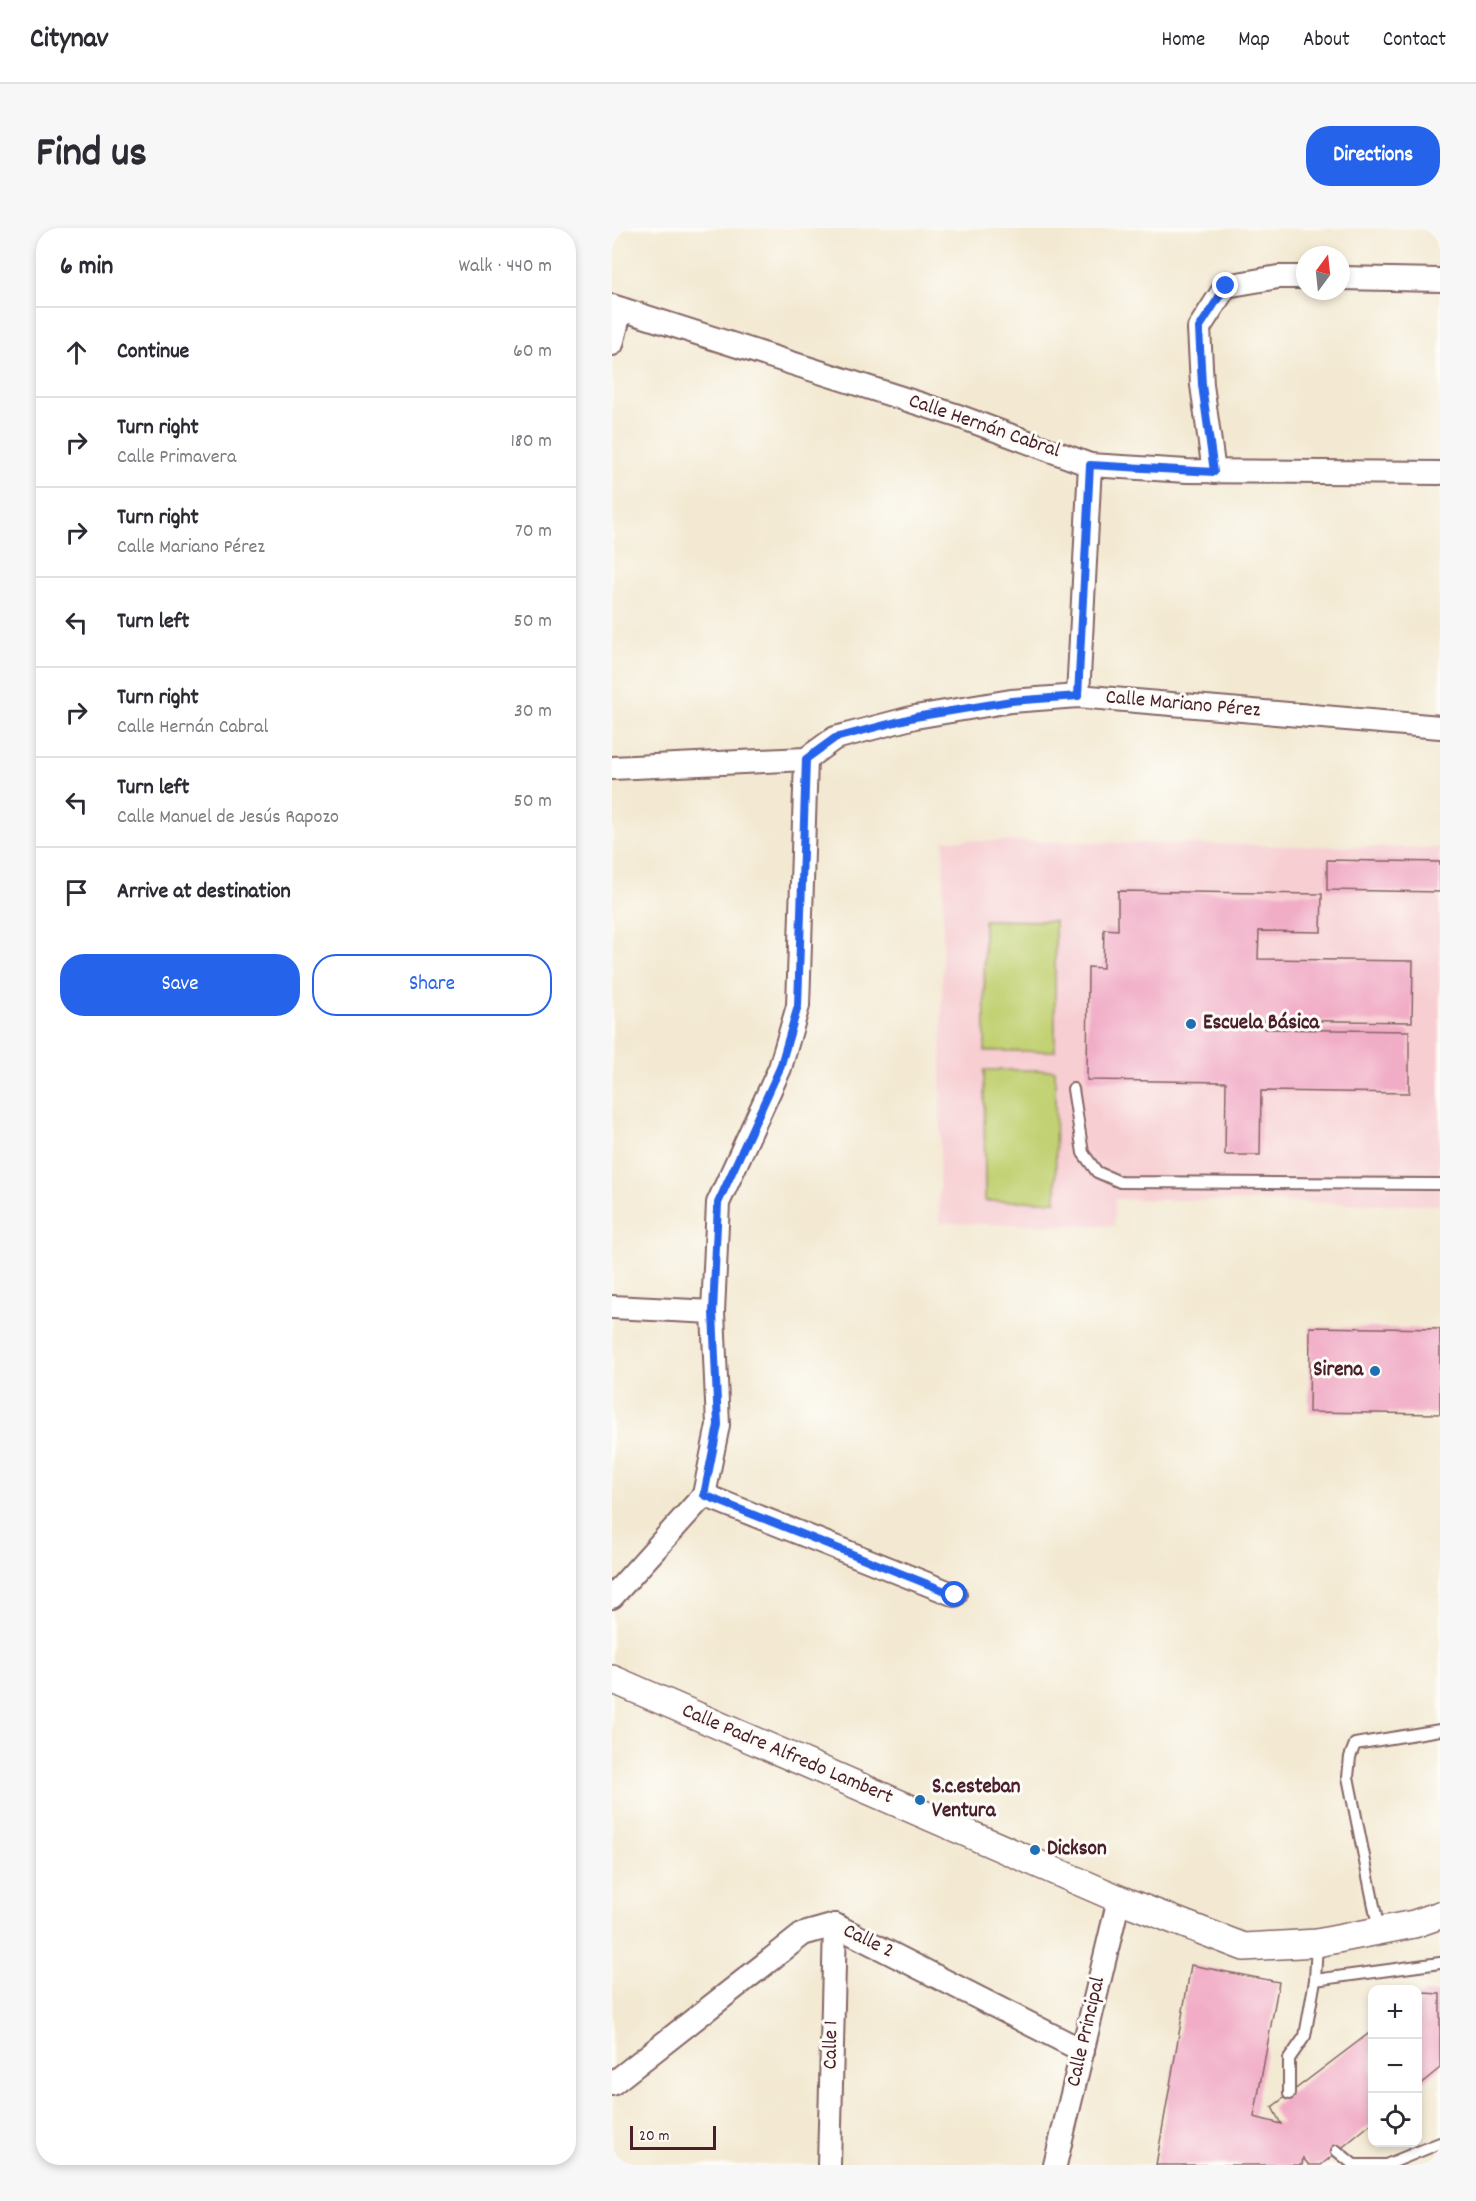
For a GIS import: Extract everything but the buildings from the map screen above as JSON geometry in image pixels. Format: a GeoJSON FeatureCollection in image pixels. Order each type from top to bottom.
{"type":"FeatureCollection","features":[{"type":"Feature","properties":{"kind":"street"},"geometry":{"type":"LineString","coordinates":[[1214,472],[1202,385],[1199,328],[1226,286],[1278,277],[1296,277]]}},
{"type":"Feature","properties":{"kind":"street"},"geometry":{"type":"LineString","coordinates":[[1350,278],[1440,280]]}},
{"type":"Feature","properties":{"kind":"street"},"geometry":{"type":"LineString","coordinates":[[612,344],[616,307]]}},
{"type":"Feature","properties":{"kind":"street","name":"Calle Hernán Cabral"},"geometry":{"type":"LineString","coordinates":[[616,307],[957,416],[1090,465],[1214,472],[1440,473]]}},
{"type":"Feature","properties":{"kind":"street"},"geometry":{"type":"LineString","coordinates":[[1078,696],[1090,465]]}},
{"type":"Feature","properties":{"kind":"street","name":"Calle Mariano Pérez"},"geometry":{"type":"LineString","coordinates":[[806,759],[835,738],[915,717],[1011,701],[1078,696],[1440,727]]}},
{"type":"Feature","properties":{"kind":"street"},"geometry":{"type":"LineString","coordinates":[[612,768],[806,759],[798,1006],[780,1068],[718,1203],[713,1312],[718,1425],[704,1495],[612,1597]]}},
{"type":"Feature","properties":{"kind":"street"},"geometry":{"type":"LineString","coordinates":[[612,1307],[713,1312]]}},
{"type":"Feature","properties":{"kind":"street"},"geometry":{"type":"LineString","coordinates":[[704,1495],[955,1595]]}},
{"type":"Feature","properties":{"kind":"street","name":"Calle Padre Alfredo Lambert"},"geometry":{"type":"LineString","coordinates":[[612,1679],[1119,1899],[1244,1947],[1317,1943],[1414,1924],[1440,1915]]}},
{"type":"Feature","properties":{"kind":"street","name":"Calle Principal"},"geometry":{"type":"LineString","coordinates":[[1055,2165],[1119,1899]]}},
{"type":"Feature","properties":{"kind":"street","name":"Calle 2"},"geometry":{"type":"LineString","coordinates":[[612,2084],[803,1934],[835,1925],[1083,2051]]}},
{"type":"Feature","properties":{"kind":"street","name":"Calle 1"},"geometry":{"type":"LineString","coordinates":[[829,2165],[835,1925]]}},
{"type":"Feature","properties":{"kind":"lane"},"geometry":{"type":"LineString","coordinates":[[1073,1089],[1083,1153],[1097,1172],[1120,1182],[1440,1184]]}},
{"type":"Feature","properties":{"kind":"lane"},"geometry":{"type":"LineString","coordinates":[[1379,1931],[1348,1777],[1350,1757],[1355,1744],[1440,1730]]}},
{"type":"Feature","properties":{"kind":"lane"},"geometry":{"type":"LineString","coordinates":[[1289,2094],[1289,2059],[1305,2036],[1316,1980],[1317,1943]]}},
{"type":"Feature","properties":{"kind":"lane"},"geometry":{"type":"LineString","coordinates":[[1316,1980],[1440,1963]]}},
{"type":"Feature","properties":{"kind":"lane"},"geometry":{"type":"LineString","coordinates":[[1338,2151],[1354,2164],[1385,2165],[1440,2144]]}},
{"type":"Feature","properties":{"kind":"shaded area","name":"Escuela Básica"},"geometry":{"type":"Polygon","coordinates":[[[944,840],[1440,848],[1440,1205],[1115,1199],[1114,1226],[939,1223],[944,840]]]}},
{"type":"Feature","properties":{"kind":"green space"},"geometry":{"type":"Polygon","coordinates":[[[984,920],[1055,921],[1055,1051],[985,1051],[984,920]]]}},
{"type":"Feature","properties":{"kind":"green space"},"geometry":{"type":"Polygon","coordinates":[[[984,1070],[1055,1070],[1056,1201],[985,1201],[984,1070]]]}},
{"type":"Feature","properties":{"kind":"place","name":"Escuela Básica"},"geometry":{"type":"Point","coordinates":[1191,1024]}},
{"type":"Feature","properties":{"kind":"place","name":"Sirena"},"geometry":{"type":"Point","coordinates":[1375,1371]}},
{"type":"Feature","properties":{"kind":"place","name":"S.c.esteban Ventura"},"geometry":{"type":"Point","coordinates":[920,1800]}},
{"type":"Feature","properties":{"kind":"place","name":"Dickson"},"geometry":{"type":"Point","coordinates":[1035,1850]}},
{"type":"Feature","properties":{"kind":"route"},"geometry":{"type":"LineString","coordinates":[[955,1595],[704,1495],[718,1425],[713,1312],[718,1203],[780,1068],[798,1006],[806,759],[835,738],[915,717],[1011,701],[1078,696],[1090,465],[1214,472],[1202,385],[1199,328],[1226,286]]}}]}
